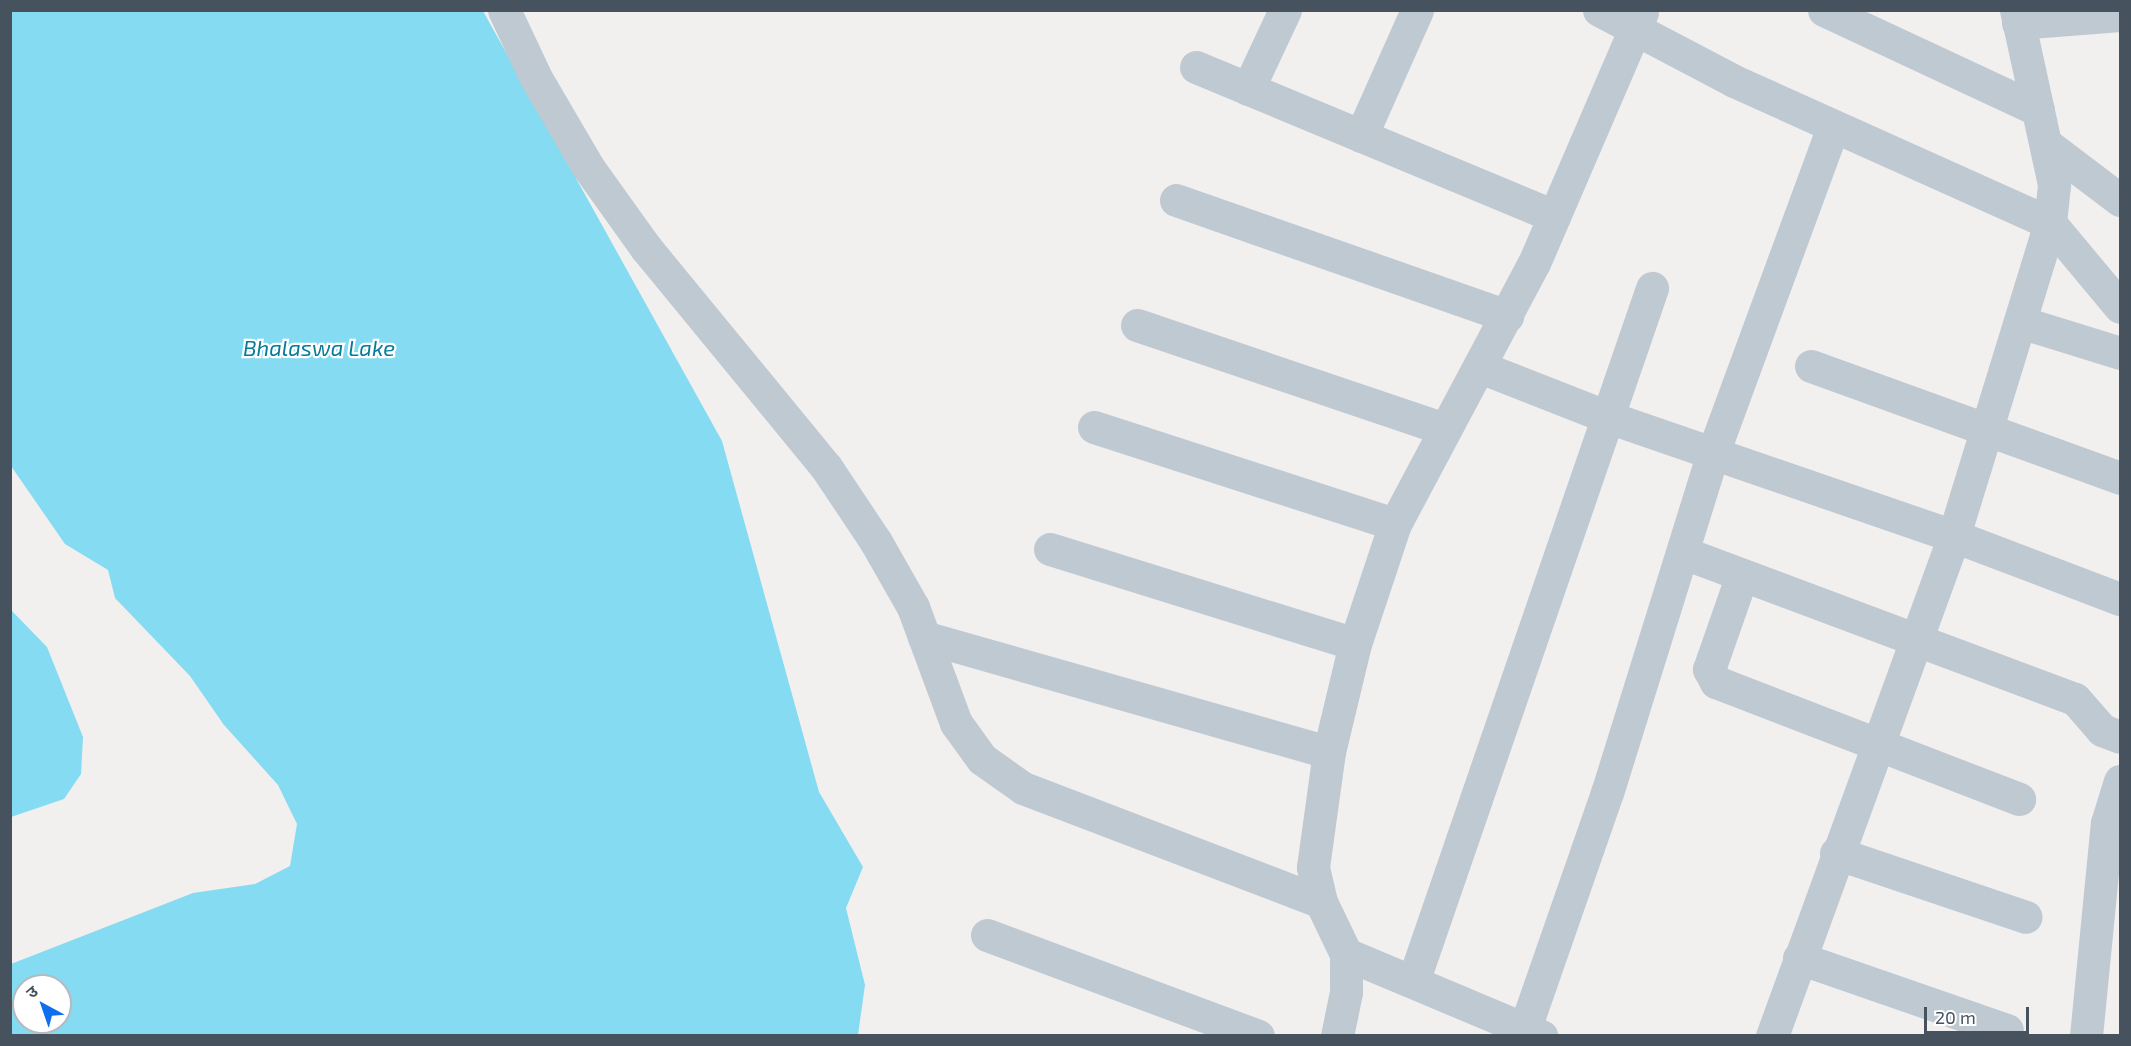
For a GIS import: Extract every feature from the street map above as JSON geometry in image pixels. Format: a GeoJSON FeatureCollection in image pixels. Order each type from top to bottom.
{"type":"FeatureCollection","features":[{"type":"Feature","properties":{"kind":"street"},"geometry":{"type":"LineString","coordinates":[[504,10],[536,78],[588,167],[646,248],[826,467],[876,542],[924,637],[956,723],[982,759],[1023,788],[1321,902]]}},
{"type":"Feature","properties":{"kind":"street"},"geometry":{"type":"LineString","coordinates":[[1248,89],[1285,10]]}},
{"type":"Feature","properties":{"kind":"street"},"geometry":{"type":"LineString","coordinates":[[1361,136],[1417,10]]}},
{"type":"Feature","properties":{"kind":"street"},"geometry":{"type":"LineString","coordinates":[[1599,10],[1639,21],[1833,127],[2050,223],[2121,308]]}},
{"type":"Feature","properties":{"kind":"street"},"geometry":{"type":"LineString","coordinates":[[1824,10],[2038,110]]}},
{"type":"Feature","properties":{"kind":"street"},"geometry":{"type":"LineString","coordinates":[[1772,1035],[1836,853],[1954,536],[2050,223],[2054,185],[2017,17],[2121,15]]}},
{"type":"Feature","properties":{"kind":"street"},"geometry":{"type":"LineString","coordinates":[[1336,1035],[1346,992],[1346,954],[1321,902],[1313,867],[1329,752],[1355,644],[1395,524],[1507,316],[1554,216],[1639,21]]}},
{"type":"Feature","properties":{"kind":"street"},"geometry":{"type":"LineString","coordinates":[[1196,68],[1554,216]]}},
{"type":"Feature","properties":{"kind":"street"},"geometry":{"type":"LineString","coordinates":[[1346,954],[1414,979],[1533,1032],[1684,553],[1713,453],[1833,127]]}},
{"type":"Feature","properties":{"kind":"street"},"geometry":{"type":"LineString","coordinates":[[2046,144],[2121,200]]}},
{"type":"Feature","properties":{"kind":"street"},"geometry":{"type":"LineString","coordinates":[[1176,200],[1507,316]]}},
{"type":"Feature","properties":{"kind":"street"},"geometry":{"type":"LineString","coordinates":[[1414,979],[1605,416],[1653,288]]}},
{"type":"Feature","properties":{"kind":"street"},"geometry":{"type":"LineString","coordinates":[[2020,322],[2121,353]]}},
{"type":"Feature","properties":{"kind":"street"},"geometry":{"type":"LineString","coordinates":[[1137,325],[1445,429]]}},
{"type":"Feature","properties":{"kind":"street"},"geometry":{"type":"LineString","coordinates":[[1811,366],[2121,478]]}},
{"type":"Feature","properties":{"kind":"street"},"geometry":{"type":"LineString","coordinates":[[1480,367],[1605,416],[1954,536],[2121,599]]}},
{"type":"Feature","properties":{"kind":"street"},"geometry":{"type":"LineString","coordinates":[[1094,427],[1395,524]]}},
{"type":"Feature","properties":{"kind":"street"},"geometry":{"type":"LineString","coordinates":[[1050,549],[1355,644]]}},
{"type":"Feature","properties":{"kind":"street"},"geometry":{"type":"LineString","coordinates":[[1684,553],[2075,699],[2103,730],[2121,737]]}},
{"type":"Feature","properties":{"kind":"street"},"geometry":{"type":"LineString","coordinates":[[1742,574],[1710,676],[2019,799]]}},
{"type":"Feature","properties":{"kind":"street"},"geometry":{"type":"LineString","coordinates":[[924,637],[1329,752]]}},
{"type":"Feature","properties":{"kind":"street"},"geometry":{"type":"LineString","coordinates":[[2086,1035],[2107,823],[2121,781]]}},
{"type":"Feature","properties":{"kind":"street"},"geometry":{"type":"LineString","coordinates":[[1836,853],[2026,917]]}},
{"type":"Feature","properties":{"kind":"street"},"geometry":{"type":"LineString","coordinates":[[987,935],[1258,1035]]}},
{"type":"Feature","properties":{"kind":"street"},"geometry":{"type":"LineString","coordinates":[[1799,958],[2007,1030]]}},
{"type":"Feature","properties":{"kind":"water","name":"Bhalaswa Lake"},"geometry":{"type":"Polygon","coordinates":[[[10,11],[483,11],[722,441],[819,792],[863,867],[846,908],[865,985],[858,1035],[11,1035],[11,964],[193,893],[255,884],[290,866],[297,824],[278,785],[224,725],[190,676],[115,598],[108,570],[65,544],[11,466],[10,11]]]}},
{"type":"Feature","properties":{"kind":"water"},"geometry":{"type":"Polygon","coordinates":[[[10,609],[47,647],[83,737],[81,774],[64,799],[11,817],[10,609]]]}}]}
